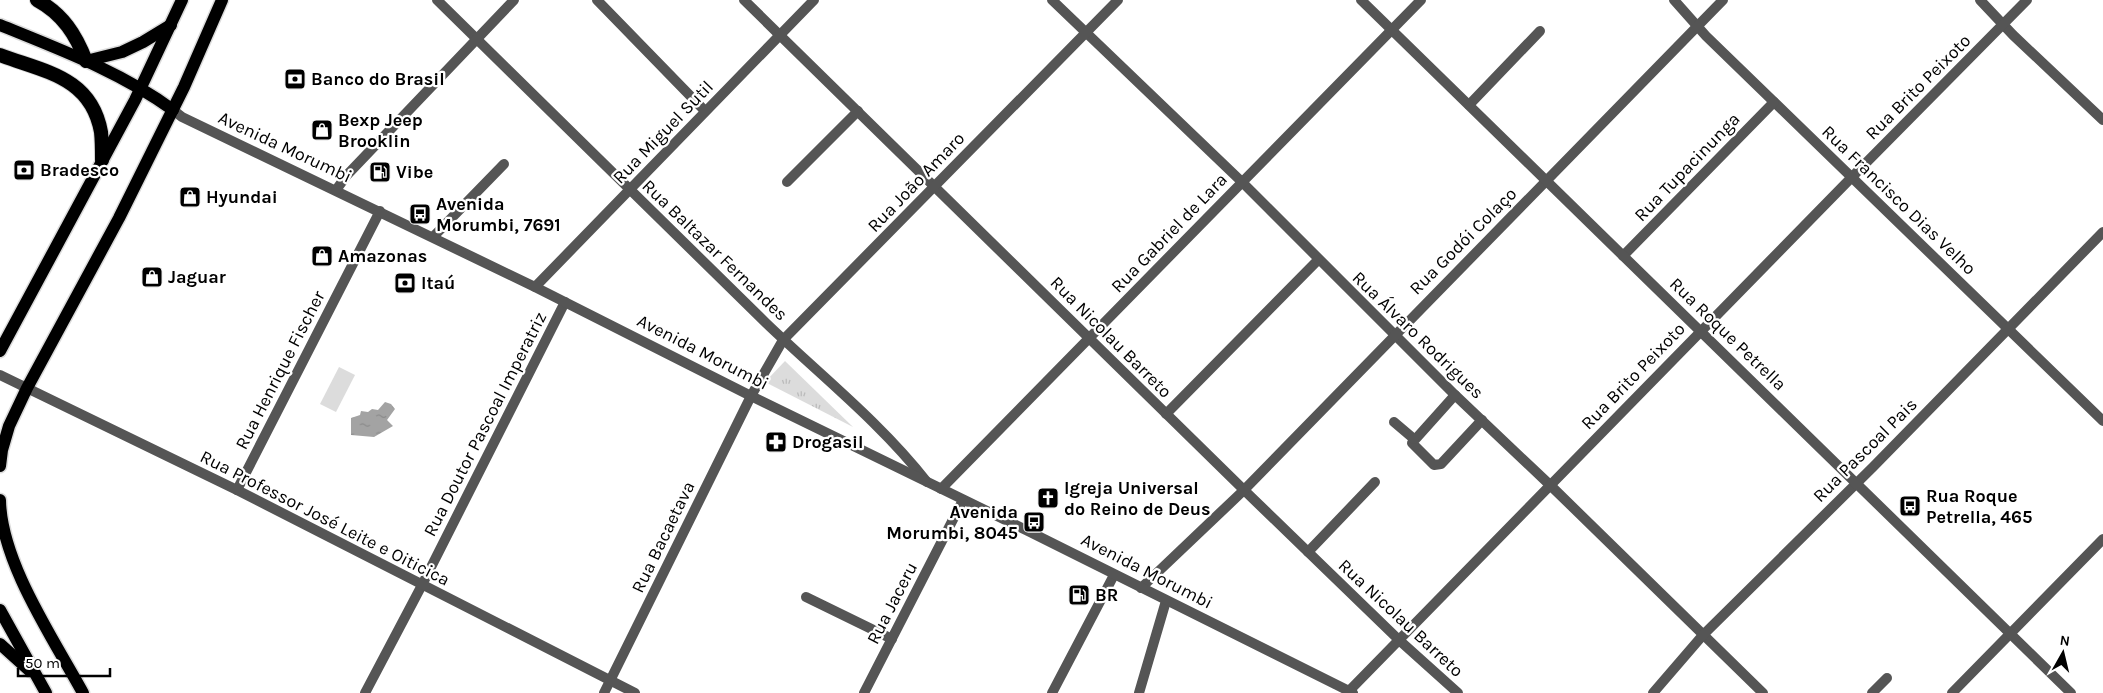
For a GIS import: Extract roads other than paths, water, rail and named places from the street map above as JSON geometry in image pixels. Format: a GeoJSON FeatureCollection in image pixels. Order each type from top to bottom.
{"type":"FeatureCollection","features":[{"type":"Feature","properties":{"kind":"highway"},"geometry":{"type":"LineString","coordinates":[[37,0],[51,7],[74,33],[86,61]]}},
{"type":"Feature","properties":{"kind":"highway"},"geometry":{"type":"LineString","coordinates":[[0,55],[66,79],[83,92],[93,107],[101,132],[102,160]]}},
{"type":"Feature","properties":{"kind":"main road"},"geometry":{"type":"LineString","coordinates":[[0,351],[140,89],[182,0]]}},
{"type":"Feature","properties":{"kind":"main road"},"geometry":{"type":"LineString","coordinates":[[0,466],[2,450],[9,426],[27,388],[119,218],[172,110],[222,0]]}},
{"type":"Feature","properties":{"kind":"main road","name":"Avenida Morumbi"},"geometry":{"type":"LineString","coordinates":[[0,25],[86,61],[140,89],[172,110]]}},
{"type":"Feature","properties":{"kind":"main road"},"geometry":{"type":"LineString","coordinates":[[86,61],[122,52],[171,25]]}},
{"type":"Feature","properties":{"kind":"main road"},"geometry":{"type":"LineString","coordinates":[[0,500],[2,529],[22,582],[83,693]]}},
{"type":"Feature","properties":{"kind":"main road"},"geometry":{"type":"LineString","coordinates":[[0,610],[46,693]]}},
{"type":"Feature","properties":{"kind":"main road"},"geometry":{"type":"LineString","coordinates":[[0,644],[37,677]]}},
{"type":"Feature","properties":{"kind":"street","name":"Rua Baltazar Fernandes"},"geometry":{"type":"LineString","coordinates":[[436,0],[783,340],[884,433],[904,454],[926,482]]}},
{"type":"Feature","properties":{"kind":"street"},"geometry":{"type":"LineString","coordinates":[[336,190],[347,175],[514,0]]}},
{"type":"Feature","properties":{"kind":"street"},"geometry":{"type":"LineString","coordinates":[[597,0],[705,111]]}},
{"type":"Feature","properties":{"kind":"street","name":"Rua Nicolau Barreto"},"geometry":{"type":"LineString","coordinates":[[744,0],[936,186],[1244,490],[1399,640],[1458,693]]}},
{"type":"Feature","properties":{"kind":"street","name":"Rua Miguel Sutil"},"geometry":{"type":"LineString","coordinates":[[535,286],[814,0]]}},
{"type":"Feature","properties":{"kind":"street","name":"Rua Álvaro Rodrigues"},"geometry":{"type":"LineString","coordinates":[[1052,0],[1242,182],[1455,395],[1550,484],[1762,693]]}},
{"type":"Feature","properties":{"kind":"street","name":"Rua João Amaro"},"geometry":{"type":"LineString","coordinates":[[751,396],[783,340],[1118,0]]}},
{"type":"Feature","properties":{"kind":"street","name":"Rua Roque Petrella"},"geometry":{"type":"LineString","coordinates":[[1361,0],[2072,693]]}},
{"type":"Feature","properties":{"kind":"street","name":"Rua Gabriel de Lara"},"geometry":{"type":"LineString","coordinates":[[941,489],[1421,0]]}},
{"type":"Feature","properties":{"kind":"street","name":"Rua Francisco Dias Velho"},"geometry":{"type":"LineString","coordinates":[[1674,0],[1774,102],[2103,422]]}},
{"type":"Feature","properties":{"kind":"street","name":"Rua Godói Colaço"},"geometry":{"type":"LineString","coordinates":[[1140,588],[1244,490],[1394,334],[1723,0]]}},
{"type":"Feature","properties":{"kind":"street"},"geometry":{"type":"LineString","coordinates":[[1980,0],[2103,120]]}},
{"type":"Feature","properties":{"kind":"street","name":"Rua Brito Peixoto"},"geometry":{"type":"LineString","coordinates":[[1351,692],[1550,484],[2027,0]]}},
{"type":"Feature","properties":{"kind":"street"},"geometry":{"type":"LineString","coordinates":[[1469,105],[1540,31]]}},
{"type":"Feature","properties":{"kind":"street","name":"Rua Tupacinunga"},"geometry":{"type":"LineString","coordinates":[[1623,256],[1774,102]]}},
{"type":"Feature","properties":{"kind":"street","name":"Avenida Morumbi"},"geometry":{"type":"LineString","coordinates":[[172,110],[182,117],[535,286],[751,396],[1351,692]]}},
{"type":"Feature","properties":{"kind":"street"},"geometry":{"type":"LineString","coordinates":[[787,182],[858,111]]}},
{"type":"Feature","properties":{"kind":"street"},"geometry":{"type":"LineString","coordinates":[[434,237],[504,164]]}},
{"type":"Feature","properties":{"kind":"street","name":"Rua Henrique Fischer"},"geometry":{"type":"LineString","coordinates":[[237,490],[380,211]]}},
{"type":"Feature","properties":{"kind":"street","name":"Rua Pascoal Pais"},"geometry":{"type":"LineString","coordinates":[[1653,693],[1703,635],[2103,232]]}},
{"type":"Feature","properties":{"kind":"street"},"geometry":{"type":"LineString","coordinates":[[1166,414],[1318,260]]}},
{"type":"Feature","properties":{"kind":"street","name":"Rua Doutor Pascoal Imperatriz"},"geometry":{"type":"LineString","coordinates":[[365,693],[422,585],[565,302]]}},
{"type":"Feature","properties":{"kind":"street","name":"Rua Professor José Leite e Oiticica"},"geometry":{"type":"LineString","coordinates":[[0,375],[237,490],[635,693]]}},
{"type":"Feature","properties":{"kind":"street"},"geometry":{"type":"LineString","coordinates":[[1455,395],[1414,439],[1412,444],[1434,465],[1438,465],[1482,420]]}},
{"type":"Feature","properties":{"kind":"street","name":"Rua Bacaetava"},"geometry":{"type":"LineString","coordinates":[[604,693],[751,396]]}},
{"type":"Feature","properties":{"kind":"street"},"geometry":{"type":"LineString","coordinates":[[1394,422],[1414,439]]}},
{"type":"Feature","properties":{"kind":"street"},"geometry":{"type":"LineString","coordinates":[[1308,552],[1375,482]]}},
{"type":"Feature","properties":{"kind":"street","name":"Rua Jaceru"},"geometry":{"type":"LineString","coordinates":[[864,693],[963,500]]}},
{"type":"Feature","properties":{"kind":"street"},"geometry":{"type":"LineString","coordinates":[[1952,693],[2103,540]]}},
{"type":"Feature","properties":{"kind":"street"},"geometry":{"type":"LineString","coordinates":[[1052,693],[1114,574]]}},
{"type":"Feature","properties":{"kind":"street"},"geometry":{"type":"LineString","coordinates":[[806,597],[892,639]]}},
{"type":"Feature","properties":{"kind":"street"},"geometry":{"type":"LineString","coordinates":[[1139,693],[1166,601]]}},
{"type":"Feature","properties":{"kind":"street"},"geometry":{"type":"LineString","coordinates":[[1872,693],[1887,678]]}},
{"type":"Feature","properties":{"kind":"water"},"geometry":{"type":"Polygon","coordinates":[[[385,402],[391,404],[395,409],[387,420],[393,426],[374,437],[351,435],[351,418],[360,415],[361,411],[378,410],[385,402]]]}},
{"type":"Feature","properties":{"kind":"place","name":"Banco do Brasil"},"geometry":{"type":"Point","coordinates":[295,79]}},
{"type":"Feature","properties":{"kind":"place","name":"Bexp Jeep Brooklin"},"geometry":{"type":"Point","coordinates":[322,130]}},
{"type":"Feature","properties":{"kind":"place","name":"Bradesco"},"geometry":{"type":"Point","coordinates":[24,170]}},
{"type":"Feature","properties":{"kind":"place","name":"Vibe"},"geometry":{"type":"Point","coordinates":[380,172]}},
{"type":"Feature","properties":{"kind":"place","name":"Hyundai"},"geometry":{"type":"Point","coordinates":[190,197]}},
{"type":"Feature","properties":{"kind":"place","name":"Avenida Morumbi, 7691"},"geometry":{"type":"Point","coordinates":[420,214]}},
{"type":"Feature","properties":{"kind":"place","name":"Amazonas"},"geometry":{"type":"Point","coordinates":[322,256]}},
{"type":"Feature","properties":{"kind":"place","name":"Jaguar"},"geometry":{"type":"Point","coordinates":[152,277]}},
{"type":"Feature","properties":{"kind":"place","name":"Itaú"},"geometry":{"type":"Point","coordinates":[405,283]}},
{"type":"Feature","properties":{"kind":"place","name":"Drogasil"},"geometry":{"type":"Point","coordinates":[776,442]}},
{"type":"Feature","properties":{"kind":"place","name":"Igreja Universal do Reino de Deus"},"geometry":{"type":"Point","coordinates":[1048,498]}},
{"type":"Feature","properties":{"kind":"place","name":"Rua Roque Petrella, 465"},"geometry":{"type":"Point","coordinates":[1910,506]}},
{"type":"Feature","properties":{"kind":"place","name":"Avenida Morumbi, 8045"},"geometry":{"type":"Point","coordinates":[1034,522]}},
{"type":"Feature","properties":{"kind":"place","name":"BR"},"geometry":{"type":"Point","coordinates":[1079,595]}}]}
